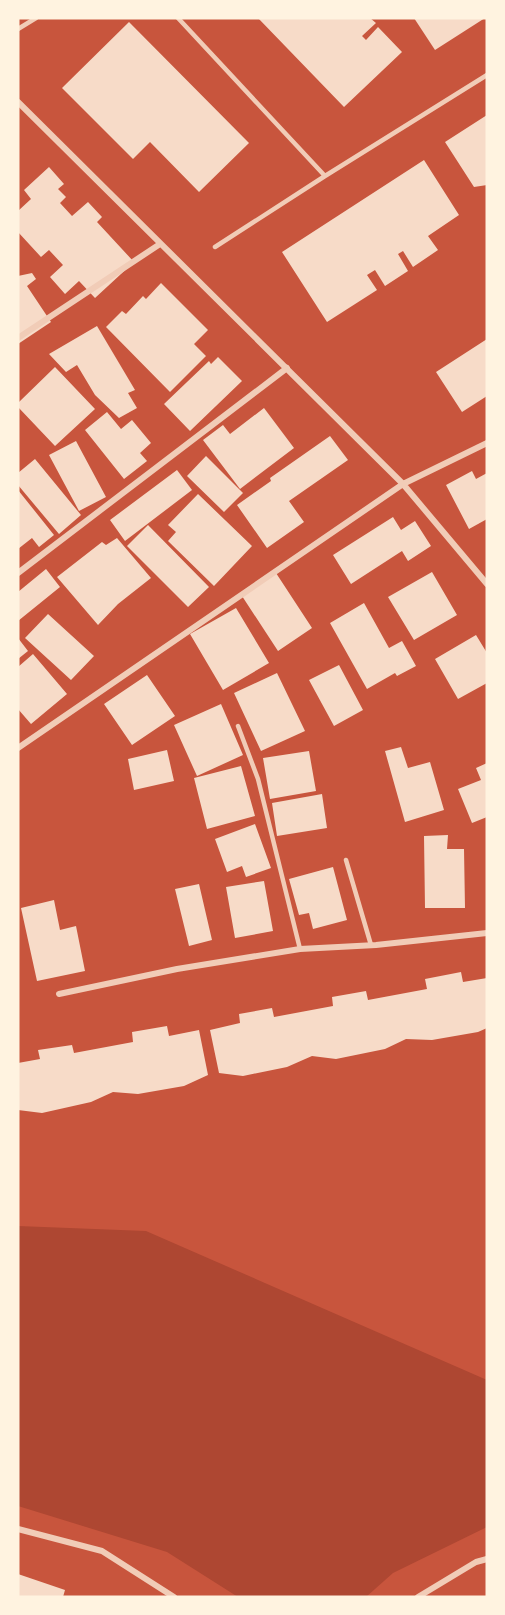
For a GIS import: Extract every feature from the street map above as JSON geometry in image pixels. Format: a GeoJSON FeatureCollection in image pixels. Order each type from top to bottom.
{"type":"FeatureCollection","features":[{"type":"Feature","properties":{"kind":"street"},"geometry":{"type":"LineString","coordinates":[[18,102],[403,484],[487,584]]}},
{"type":"Feature","properties":{"kind":"street"},"geometry":{"type":"LineString","coordinates":[[18,338],[160,244]]}},
{"type":"Feature","properties":{"kind":"street"},"geometry":{"type":"LineString","coordinates":[[18,573],[287,368]]}},
{"type":"Feature","properties":{"kind":"street"},"geometry":{"type":"LineString","coordinates":[[18,748],[403,484],[487,443]]}},
{"type":"Feature","properties":{"kind":"street"},"geometry":{"type":"LineString","coordinates":[[59,994],[177,969],[300,949],[371,945],[487,933]]}},
{"type":"Feature","properties":{"kind":"street"},"geometry":{"type":"LineString","coordinates":[[18,1528],[102,1551],[174,1597]]}},
{"type":"Feature","properties":{"kind":"street"},"geometry":{"type":"LineString","coordinates":[[418,1597],[476,1562],[487,1558]]}},
{"type":"Feature","properties":{"kind":"lane"},"geometry":{"type":"LineString","coordinates":[[18,29],[36,18]]}},
{"type":"Feature","properties":{"kind":"lane"},"geometry":{"type":"LineString","coordinates":[[178,18],[325,176]]}},
{"type":"Feature","properties":{"kind":"lane"},"geometry":{"type":"LineString","coordinates":[[215,247],[487,75]]}},
{"type":"Feature","properties":{"kind":"lane"},"geometry":{"type":"LineString","coordinates":[[238,726],[258,779],[300,949]]}},
{"type":"Feature","properties":{"kind":"lane"},"geometry":{"type":"LineString","coordinates":[[346,860],[371,945]]}},
{"type":"Feature","properties":{"kind":"shaded area"},"geometry":{"type":"Polygon","coordinates":[[[18,1226],[146,1231],[487,1380],[487,1527],[393,1573],[366,1597],[238,1597],[167,1552],[18,1506],[18,1226]]]}},
{"type":"Feature","properties":{"kind":"building"},"geometry":{"type":"Polygon","coordinates":[[[258,18],[370,18],[376,23],[362,36],[366,40],[378,27],[402,52],[344,107],[258,18]]]}},
{"type":"Feature","properties":{"kind":"building"},"geometry":{"type":"Polygon","coordinates":[[[414,18],[485,18],[435,50],[414,18]]]}},
{"type":"Feature","properties":{"kind":"building"},"geometry":{"type":"Polygon","coordinates":[[[129,22],[249,143],[199,192],[150,142],[133,159],[62,88],[129,22]]]}},
{"type":"Feature","properties":{"kind":"building"},"geometry":{"type":"Polygon","coordinates":[[[487,115],[487,185],[474,187],[445,142],[487,115]]]}},
{"type":"Feature","properties":{"kind":"building"},"geometry":{"type":"Polygon","coordinates":[[[424,160],[459,215],[428,236],[438,250],[413,267],[403,251],[398,254],[408,271],[385,286],[375,270],[367,275],[377,290],[327,322],[282,252],[424,160]]]}},
{"type":"Feature","properties":{"kind":"building"},"geometry":{"type":"Polygon","coordinates":[[[49,167],[64,184],[58,189],[66,197],[60,203],[72,216],[88,202],[102,217],[97,222],[134,262],[95,298],[79,281],[65,294],[50,277],[63,265],[49,250],[41,257],[18,232],[18,211],[31,199],[24,190],[49,167]]]}},
{"type":"Feature","properties":{"kind":"building"},"geometry":{"type":"Polygon","coordinates":[[[32,273],[36,279],[27,286],[51,322],[18,344],[18,276],[32,273]]]}},
{"type":"Feature","properties":{"kind":"building"},"geometry":{"type":"Polygon","coordinates":[[[161,283],[208,330],[194,344],[206,356],[170,392],[106,327],[122,311],[126,314],[143,296],[146,299],[161,283]]]}},
{"type":"Feature","properties":{"kind":"building"},"geometry":{"type":"Polygon","coordinates":[[[97,326],[135,390],[128,393],[137,408],[119,418],[95,395],[77,365],[66,372],[49,354],[97,326]]]}},
{"type":"Feature","properties":{"kind":"building"},"geometry":{"type":"Polygon","coordinates":[[[487,339],[487,396],[462,412],[436,372],[487,339]]]}},
{"type":"Feature","properties":{"kind":"building"},"geometry":{"type":"Polygon","coordinates":[[[218,357],[242,381],[190,431],[164,404],[209,361],[211,364],[218,357]]]}},
{"type":"Feature","properties":{"kind":"building"},"geometry":{"type":"Polygon","coordinates":[[[55,367],[95,409],[55,446],[18,407],[18,403],[55,367]]]}},
{"type":"Feature","properties":{"kind":"building"},"geometry":{"type":"Polygon","coordinates":[[[264,408],[294,448],[240,489],[203,440],[223,425],[230,434],[264,408]]]}},
{"type":"Feature","properties":{"kind":"building"},"geometry":{"type":"Polygon","coordinates":[[[107,412],[121,429],[132,420],[151,443],[140,453],[147,461],[124,479],[85,430],[107,412]]]}},
{"type":"Feature","properties":{"kind":"building"},"geometry":{"type":"Polygon","coordinates":[[[330,436],[348,460],[289,501],[304,522],[267,548],[237,505],[271,481],[270,478],[330,436]]]}},
{"type":"Feature","properties":{"kind":"building"},"geometry":{"type":"Polygon","coordinates":[[[76,441],[106,497],[79,511],[49,455],[76,441]]]}},
{"type":"Feature","properties":{"kind":"building"},"geometry":{"type":"Polygon","coordinates":[[[206,456],[243,493],[224,512],[187,476],[206,456]]]}},
{"type":"Feature","properties":{"kind":"building"},"geometry":{"type":"Polygon","coordinates":[[[35,459],[81,515],[59,534],[18,485],[18,473],[35,459]]]}},
{"type":"Feature","properties":{"kind":"building"},"geometry":{"type":"Polygon","coordinates":[[[177,470],[192,490],[125,541],[110,520],[177,470]]]}},
{"type":"Feature","properties":{"kind":"building"},"geometry":{"type":"Polygon","coordinates":[[[472,471],[476,479],[487,473],[487,519],[469,529],[446,485],[472,471]]]}},
{"type":"Feature","properties":{"kind":"building"},"geometry":{"type":"Polygon","coordinates":[[[18,490],[54,535],[39,547],[32,538],[18,549],[18,490]]]}},
{"type":"Feature","properties":{"kind":"building"},"geometry":{"type":"Polygon","coordinates":[[[198,494],[252,546],[214,586],[168,541],[176,532],[168,525],[198,494]]]}},
{"type":"Feature","properties":{"kind":"building"},"geometry":{"type":"Polygon","coordinates":[[[393,517],[401,530],[415,521],[431,546],[408,561],[402,551],[351,584],[333,555],[393,517]]]}},
{"type":"Feature","properties":{"kind":"building"},"geometry":{"type":"Polygon","coordinates":[[[148,525],[209,587],[188,607],[127,546],[148,525]]]}},
{"type":"Feature","properties":{"kind":"building"},"geometry":{"type":"Polygon","coordinates":[[[117,538],[151,578],[118,604],[98,625],[57,577],[102,542],[106,545],[117,538]]]}},
{"type":"Feature","properties":{"kind":"building"},"geometry":{"type":"Polygon","coordinates":[[[46,569],[60,587],[18,621],[18,592],[46,569]]]}},
{"type":"Feature","properties":{"kind":"building"},"geometry":{"type":"Polygon","coordinates":[[[432,572],[457,615],[414,640],[388,597],[432,572]]]}},
{"type":"Feature","properties":{"kind":"building"},"geometry":{"type":"Polygon","coordinates":[[[276,573],[312,628],[278,651],[242,596],[276,573]]]}},
{"type":"Feature","properties":{"kind":"building"},"geometry":{"type":"Polygon","coordinates":[[[364,603],[389,648],[402,641],[416,666],[397,676],[395,673],[367,689],[330,623],[364,603]]]}},
{"type":"Feature","properties":{"kind":"building"},"geometry":{"type":"Polygon","coordinates":[[[236,608],[269,663],[223,690],[190,634],[236,608]]]}},
{"type":"Feature","properties":{"kind":"building"},"geometry":{"type":"Polygon","coordinates":[[[48,614],[94,656],[71,680],[25,638],[48,614]]]}},
{"type":"Feature","properties":{"kind":"building"},"geometry":{"type":"Polygon","coordinates":[[[476,635],[487,653],[487,683],[458,699],[435,659],[476,635]]]}},
{"type":"Feature","properties":{"kind":"building"},"geometry":{"type":"Polygon","coordinates":[[[18,638],[28,651],[18,659],[18,638]]]}},
{"type":"Feature","properties":{"kind":"building"},"geometry":{"type":"Polygon","coordinates":[[[33,654],[67,694],[31,724],[18,709],[18,667],[33,654]]]}},
{"type":"Feature","properties":{"kind":"building"},"geometry":{"type":"Polygon","coordinates":[[[339,665],[363,710],[334,726],[309,680],[339,665]]]}},
{"type":"Feature","properties":{"kind":"building"},"geometry":{"type":"Polygon","coordinates":[[[277,673],[305,731],[261,751],[234,693],[277,673]]]}},
{"type":"Feature","properties":{"kind":"building"},"geometry":{"type":"Polygon","coordinates":[[[147,675],[175,716],[132,745],[104,704],[147,675]]]}},
{"type":"Feature","properties":{"kind":"building"},"geometry":{"type":"Polygon","coordinates":[[[221,704],[243,755],[197,776],[174,725],[221,704]]]}},
{"type":"Feature","properties":{"kind":"building"},"geometry":{"type":"Polygon","coordinates":[[[401,747],[408,768],[430,762],[444,810],[405,822],[385,751],[401,747]]]}},
{"type":"Feature","properties":{"kind":"building"},"geometry":{"type":"Polygon","coordinates":[[[167,750],[174,781],[134,790],[128,759],[167,750]]]}},
{"type":"Feature","properties":{"kind":"building"},"geometry":{"type":"Polygon","coordinates":[[[309,751],[316,791],[270,799],[263,758],[309,751]]]}},
{"type":"Feature","properties":{"kind":"building"},"geometry":{"type":"Polygon","coordinates":[[[487,763],[487,817],[472,823],[458,789],[481,780],[476,768],[487,763]]]}},
{"type":"Feature","properties":{"kind":"building"},"geometry":{"type":"Polygon","coordinates":[[[241,766],[255,816],[207,829],[194,778],[241,766]]]}},
{"type":"Feature","properties":{"kind":"building"},"geometry":{"type":"Polygon","coordinates":[[[322,794],[327,828],[277,836],[272,803],[322,794]]]}},
{"type":"Feature","properties":{"kind":"building"},"geometry":{"type":"Polygon","coordinates":[[[255,824],[271,868],[246,877],[242,866],[227,872],[215,839],[255,824]]]}},
{"type":"Feature","properties":{"kind":"building"},"geometry":{"type":"Polygon","coordinates":[[[448,835],[447,849],[464,849],[465,908],[425,908],[424,836],[448,835]]]}},
{"type":"Feature","properties":{"kind":"building"},"geometry":{"type":"Polygon","coordinates":[[[333,867],[347,920],[313,929],[309,913],[299,915],[289,879],[333,867]]]}},
{"type":"Feature","properties":{"kind":"building"},"geometry":{"type":"Polygon","coordinates":[[[264,881],[273,931],[235,938],[226,887],[264,881]]]}},
{"type":"Feature","properties":{"kind":"building"},"geometry":{"type":"Polygon","coordinates":[[[199,884],[212,940],[189,946],[175,889],[199,884]]]}},
{"type":"Feature","properties":{"kind":"building"},"geometry":{"type":"Polygon","coordinates":[[[54,900],[60,930],[76,926],[85,971],[37,981],[21,908],[54,900]]]}},
{"type":"Feature","properties":{"kind":"building"},"geometry":{"type":"Polygon","coordinates":[[[461,972],[463,982],[487,978],[487,1028],[478,1032],[432,1040],[406,1039],[385,1049],[336,1059],[312,1056],[287,1067],[243,1076],[219,1073],[210,1030],[240,1023],[239,1014],[272,1008],[274,1017],[333,1006],[332,997],[366,991],[368,1000],[427,989],[425,979],[461,972]]]}},
{"type":"Feature","properties":{"kind":"building"},"geometry":{"type":"Polygon","coordinates":[[[167,1026],[169,1036],[199,1030],[208,1075],[184,1086],[138,1094],[113,1092],[91,1102],[42,1113],[18,1110],[18,1063],[40,1059],[38,1050],[72,1045],[74,1053],[133,1042],[132,1032],[167,1026]]]}},
{"type":"Feature","properties":{"kind":"building"},"geometry":{"type":"Polygon","coordinates":[[[18,1574],[65,1590],[63,1597],[18,1597],[18,1574]]]}}]}
